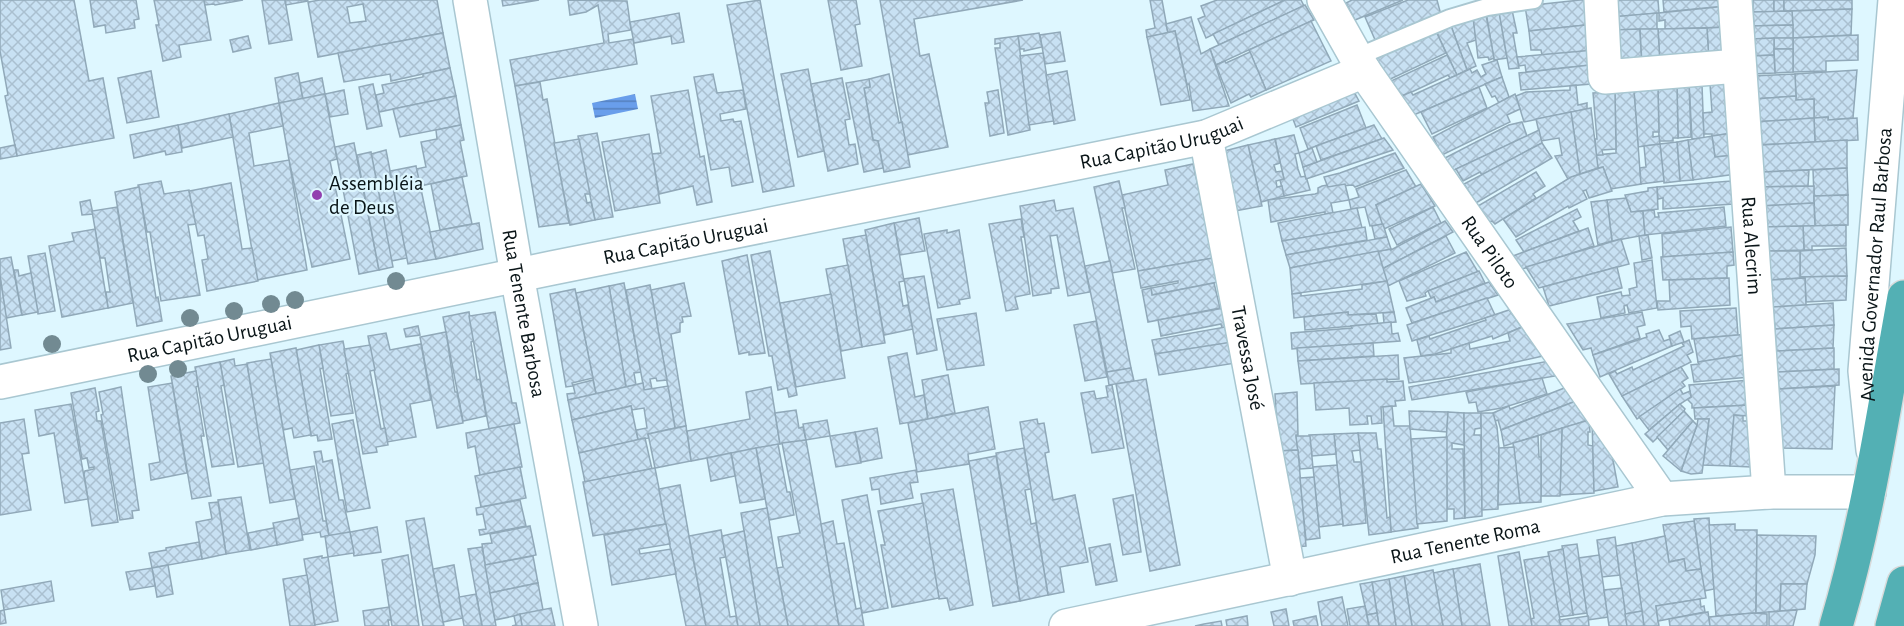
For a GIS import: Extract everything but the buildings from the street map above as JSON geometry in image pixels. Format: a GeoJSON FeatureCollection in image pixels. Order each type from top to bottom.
{"type":"FeatureCollection","features":[{"type":"Feature","properties":{"kind":"highway","name":"Avenida Governador Raul Barbosa"},"geometry":{"type":"LineString","coordinates":[[1836,626],[1848,585],[1869,492],[1904,297]]}},
{"type":"Feature","properties":{"kind":"highway"},"geometry":{"type":"LineString","coordinates":[[1892,626],[1904,583]]}},
{"type":"Feature","properties":{"kind":"street","name":"Rua Tenente Barbosa"},"geometry":{"type":"LineString","coordinates":[[470,0],[581,626]]}},
{"type":"Feature","properties":{"kind":"street","name":"Rua Piloto"},"geometry":{"type":"LineString","coordinates":[[1324,0],[1360,64],[1662,499]]}},
{"type":"Feature","properties":{"kind":"street"},"geometry":{"type":"LineString","coordinates":[[1601,0],[1605,76],[1738,66]]}},
{"type":"Feature","properties":{"kind":"street","name":"Rua Alecrim"},"geometry":{"type":"LineString","coordinates":[[1735,0],[1769,492]]}},
{"type":"Feature","properties":{"kind":"street","name":"Avenida Governador Raul Barbosa"},"geometry":{"type":"LineString","coordinates":[[1874,458],[1865,371],[1895,0]]}},
{"type":"Feature","properties":{"kind":"street","name":"Rua Capitão Uruguai"},"geometry":{"type":"LineString","coordinates":[[0,382],[517,275],[1206,137],[1360,64]]}},
{"type":"Feature","properties":{"kind":"street","name":"Travessa José"},"geometry":{"type":"LineString","coordinates":[[1206,137],[1290,579]]}},
{"type":"Feature","properties":{"kind":"street","name":"Rua Tenente Roma"},"geometry":{"type":"LineString","coordinates":[[1066,626],[1662,499],[1769,492],[1869,492]]}},
{"type":"Feature","properties":{"kind":"lane","name":"Rua Capitão Uruguai"},"geometry":{"type":"LineString","coordinates":[[1360,64],[1450,18],[1487,7],[1534,0]]}},
{"type":"Feature","properties":{"kind":"water"},"geometry":{"type":"Polygon","coordinates":[[[635,94],[638,109],[595,118],[592,103],[635,94]]]}},
{"type":"Feature","properties":{"kind":"place","name":"Assembléia de Deus"},"geometry":{"type":"Point","coordinates":[317,195]}}]}
